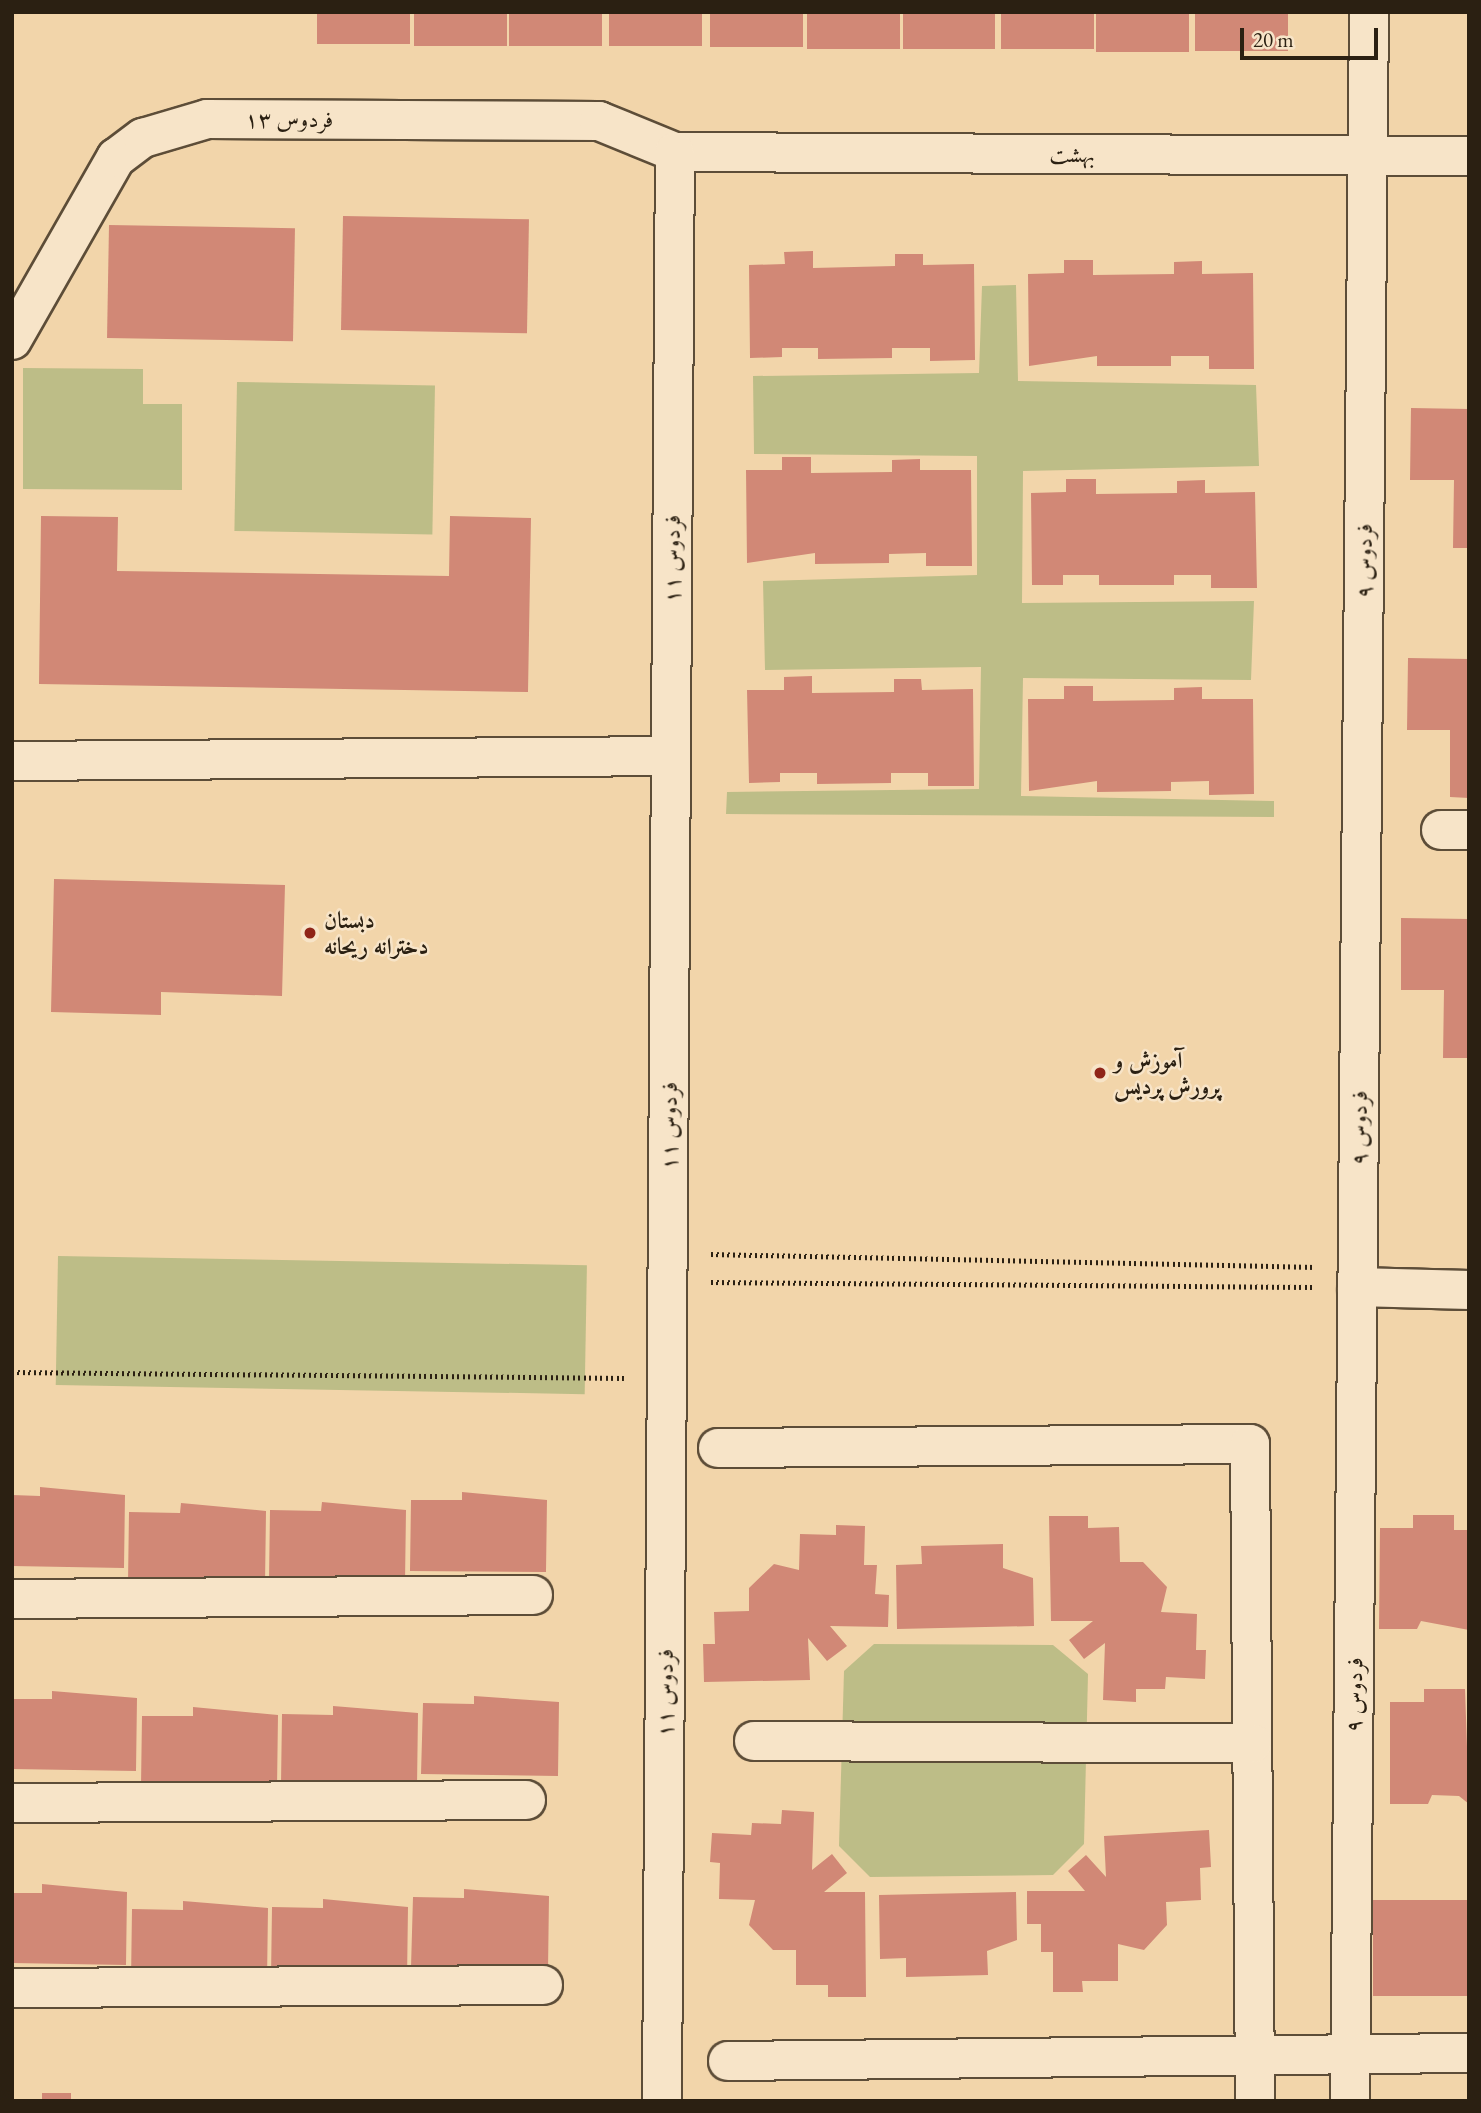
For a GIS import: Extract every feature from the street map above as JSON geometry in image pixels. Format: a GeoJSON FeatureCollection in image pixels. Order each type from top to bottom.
{"type":"FeatureCollection","features":[{"type":"Feature","properties":{"kind":"street","name":"فردوس ۹"},"geometry":{"type":"LineString","coordinates":[[1350,2101],[1369,12]]}},
{"type":"Feature","properties":{"kind":"street","name":"فردوس ۱۳"},"geometry":{"type":"LineString","coordinates":[[12,340],[116,158],[174,125],[207,119],[599,121],[675,152]]}},
{"type":"Feature","properties":{"kind":"street","name":"بهشت"},"geometry":{"type":"LineString","coordinates":[[675,152],[1469,156]]}},
{"type":"Feature","properties":{"kind":"street","name":"فردوس ۱۱"},"geometry":{"type":"LineString","coordinates":[[662,2101],[675,152]]}},
{"type":"Feature","properties":{"kind":"street"},"geometry":{"type":"LineString","coordinates":[[12,761],[671,756]]}},
{"type":"Feature","properties":{"kind":"street"},"geometry":{"type":"LineString","coordinates":[[1358,1278],[1469,1290]]}},
{"type":"Feature","properties":{"kind":"street"},"geometry":{"type":"LineString","coordinates":[[718,1447],[1250,1444],[1255,2101]]}},
{"type":"Feature","properties":{"kind":"street"},"geometry":{"type":"LineString","coordinates":[[12,1600],[533,1595]]}},
{"type":"Feature","properties":{"kind":"street"},"geometry":{"type":"LineString","coordinates":[[754,1741],[1252,1744]]}},
{"type":"Feature","properties":{"kind":"street"},"geometry":{"type":"LineString","coordinates":[[12,1803],[526,1800]]}},
{"type":"Feature","properties":{"kind":"street"},"geometry":{"type":"LineString","coordinates":[[12,1988],[543,1985]]}},
{"type":"Feature","properties":{"kind":"street"},"geometry":{"type":"LineString","coordinates":[[728,2061],[1255,2059],[1350,2054],[1469,2053]]}},
{"type":"Feature","properties":{"kind":"path"},"geometry":{"type":"LineString","coordinates":[[668,1268],[1358,1278]]}},
{"type":"Feature","properties":{"kind":"path"},"geometry":{"type":"LineString","coordinates":[[668,1268],[1358,1278]]}},
{"type":"Feature","properties":{"kind":"path"},"geometry":{"type":"LineString","coordinates":[[12,1372],[667,1379]]}},
{"type":"Feature","properties":{"kind":"green space"},"geometry":{"type":"Polygon","coordinates":[[[1016,285],[1018,381],[1256,385],[1259,466],[1023,471],[1022,603],[1254,601],[1251,680],[1023,678],[1021,796],[1274,801],[1274,817],[726,814],[727,792],[979,789],[981,667],[765,670],[763,581],[977,575],[977,456],[754,454],[753,376],[979,373],[982,286],[1016,285]]]}},
{"type":"Feature","properties":{"kind":"green space"},"geometry":{"type":"Polygon","coordinates":[[[23,368],[143,369],[143,404],[182,404],[182,490],[23,489],[23,368]]]}},
{"type":"Feature","properties":{"kind":"green space"},"geometry":{"type":"Polygon","coordinates":[[[237,382],[435,385],[432,534],[234,531],[237,382]]]}},
{"type":"Feature","properties":{"kind":"green space"},"geometry":{"type":"Polygon","coordinates":[[[58,1256],[587,1265],[585,1394],[56,1385],[58,1256]]]}},
{"type":"Feature","properties":{"kind":"green space"},"geometry":{"type":"Polygon","coordinates":[[[874,1644],[1053,1645],[1088,1674],[1084,1844],[1053,1875],[870,1877],[839,1846],[844,1671],[874,1644]]]}},
{"type":"Feature","properties":{"kind":"building"},"geometry":{"type":"Polygon","coordinates":[[[317,12],[410,12],[410,44],[317,44],[317,12]]]}},
{"type":"Feature","properties":{"kind":"building"},"geometry":{"type":"Polygon","coordinates":[[[414,12],[507,12],[507,46],[414,46],[414,12]]]}},
{"type":"Feature","properties":{"kind":"building"},"geometry":{"type":"Polygon","coordinates":[[[509,12],[602,12],[602,46],[509,46],[509,12]]]}},
{"type":"Feature","properties":{"kind":"building"},"geometry":{"type":"Polygon","coordinates":[[[609,12],[702,12],[702,46],[609,46],[609,12]]]}},
{"type":"Feature","properties":{"kind":"building"},"geometry":{"type":"Polygon","coordinates":[[[710,12],[803,12],[803,47],[710,47],[710,12]]]}},
{"type":"Feature","properties":{"kind":"building"},"geometry":{"type":"Polygon","coordinates":[[[807,12],[900,12],[900,49],[807,49],[807,12]]]}},
{"type":"Feature","properties":{"kind":"building"},"geometry":{"type":"Polygon","coordinates":[[[903,12],[995,12],[995,49],[903,49],[903,12]]]}},
{"type":"Feature","properties":{"kind":"building"},"geometry":{"type":"Polygon","coordinates":[[[1001,12],[1094,12],[1094,49],[1001,49],[1001,12]]]}},
{"type":"Feature","properties":{"kind":"building"},"geometry":{"type":"Polygon","coordinates":[[[1096,12],[1189,12],[1189,52],[1096,52],[1096,12]]]}},
{"type":"Feature","properties":{"kind":"building"},"geometry":{"type":"Polygon","coordinates":[[[1195,12],[1288,12],[1288,51],[1195,51],[1195,12]]]}},
{"type":"Feature","properties":{"kind":"building"},"geometry":{"type":"Polygon","coordinates":[[[343,216],[529,219],[527,333],[341,330],[343,216]]]}},
{"type":"Feature","properties":{"kind":"building"},"geometry":{"type":"Polygon","coordinates":[[[109,225],[295,228],[293,341],[107,338],[109,225]]]}},
{"type":"Feature","properties":{"kind":"building"},"geometry":{"type":"Polygon","coordinates":[[[813,251],[813,268],[895,266],[895,254],[923,254],[923,265],[974,264],[975,360],[930,361],[930,348],[892,348],[892,358],[818,359],[818,348],[782,348],[782,357],[750,358],[749,265],[785,264],[784,252],[813,251]]]}},
{"type":"Feature","properties":{"kind":"building"},"geometry":{"type":"Polygon","coordinates":[[[1064,260],[1093,260],[1093,275],[1174,274],[1174,262],[1202,261],[1202,274],[1253,273],[1254,369],[1209,369],[1209,356],[1171,356],[1171,366],[1097,366],[1097,356],[1029,366],[1028,274],[1064,273],[1064,260]]]}},
{"type":"Feature","properties":{"kind":"building"},"geometry":{"type":"Polygon","coordinates":[[[1411,408],[1469,409],[1469,548],[1453,548],[1454,480],[1410,480],[1411,408]]]}},
{"type":"Feature","properties":{"kind":"building"},"geometry":{"type":"Polygon","coordinates":[[[782,457],[811,457],[811,473],[892,472],[892,460],[920,459],[920,470],[971,470],[972,566],[926,566],[926,553],[889,554],[889,563],[815,564],[815,553],[747,563],[746,470],[782,470],[782,457]]]}},
{"type":"Feature","properties":{"kind":"building"},"geometry":{"type":"Polygon","coordinates":[[[1066,479],[1096,479],[1096,494],[1177,493],[1177,481],[1205,480],[1205,493],[1255,492],[1257,588],[1211,588],[1211,575],[1174,575],[1174,585],[1099,585],[1099,575],[1063,575],[1063,585],[1032,585],[1031,493],[1066,492],[1066,479]]]}},
{"type":"Feature","properties":{"kind":"building"},"geometry":{"type":"Polygon","coordinates":[[[41,516],[118,517],[117,571],[449,576],[450,516],[531,518],[528,692],[39,684],[41,516]]]}},
{"type":"Feature","properties":{"kind":"building"},"geometry":{"type":"Polygon","coordinates":[[[1408,658],[1469,659],[1469,798],[1450,797],[1450,730],[1407,730],[1408,658]]]}},
{"type":"Feature","properties":{"kind":"building"},"geometry":{"type":"Polygon","coordinates":[[[812,676],[812,693],[894,692],[894,679],[921,679],[922,690],[973,689],[974,786],[928,786],[928,773],[891,773],[891,783],[817,784],[817,773],[780,773],[780,782],[749,783],[747,690],[784,690],[784,677],[812,676]]]}},
{"type":"Feature","properties":{"kind":"building"},"geometry":{"type":"Polygon","coordinates":[[[1064,686],[1093,686],[1093,701],[1174,700],[1174,688],[1202,687],[1202,699],[1253,699],[1254,794],[1209,795],[1209,781],[1171,782],[1171,791],[1097,792],[1097,781],[1029,791],[1028,699],[1064,699],[1064,686]]]}},
{"type":"Feature","properties":{"kind":"building"},"geometry":{"type":"Polygon","coordinates":[[[54,879],[285,885],[282,996],[161,992],[161,1015],[51,1012],[54,879]]]}},
{"type":"Feature","properties":{"kind":"building"},"geometry":{"type":"Polygon","coordinates":[[[1401,918],[1469,919],[1469,1058],[1443,1058],[1444,990],[1401,990],[1401,918]]]}},
{"type":"Feature","properties":{"kind":"building"},"geometry":{"type":"Polygon","coordinates":[[[40,1487],[125,1495],[124,1568],[12,1566],[12,1495],[40,1496],[40,1487]]]}},
{"type":"Feature","properties":{"kind":"building"},"geometry":{"type":"Polygon","coordinates":[[[462,1492],[547,1500],[546,1572],[410,1571],[411,1500],[462,1500],[462,1492]]]}},
{"type":"Feature","properties":{"kind":"building"},"geometry":{"type":"Polygon","coordinates":[[[322,1502],[406,1510],[405,1583],[269,1581],[270,1510],[321,1511],[322,1502]]]}},
{"type":"Feature","properties":{"kind":"building"},"geometry":{"type":"Polygon","coordinates":[[[181,1503],[266,1511],[265,1585],[128,1582],[129,1512],[180,1513],[181,1503]]]}},
{"type":"Feature","properties":{"kind":"building"},"geometry":{"type":"Polygon","coordinates":[[[1413,1515],[1454,1515],[1454,1530],[1469,1530],[1469,1630],[1421,1621],[1417,1629],[1379,1629],[1380,1528],[1413,1528],[1413,1515]]]}},
{"type":"Feature","properties":{"kind":"building"},"geometry":{"type":"Polygon","coordinates":[[[1049,1516],[1088,1516],[1088,1528],[1119,1527],[1120,1562],[1143,1562],[1167,1587],[1161,1612],[1197,1614],[1196,1650],[1206,1650],[1205,1679],[1166,1677],[1165,1689],[1136,1689],[1136,1702],[1103,1700],[1105,1643],[1084,1659],[1069,1640],[1093,1621],[1051,1621],[1049,1516]]]}},
{"type":"Feature","properties":{"kind":"building"},"geometry":{"type":"Polygon","coordinates":[[[836,1525],[865,1526],[864,1565],[877,1565],[875,1594],[889,1595],[888,1627],[830,1626],[847,1646],[827,1661],[808,1638],[810,1680],[704,1682],[703,1644],[715,1644],[714,1612],[749,1611],[749,1588],[774,1564],[799,1570],[800,1534],[836,1535],[836,1525]]]}},
{"type":"Feature","properties":{"kind":"building"},"geometry":{"type":"Polygon","coordinates":[[[1003,1544],[1003,1568],[1033,1578],[1034,1626],[897,1629],[896,1565],[922,1564],[921,1546],[1003,1544]]]}},
{"type":"Feature","properties":{"kind":"building"},"geometry":{"type":"Polygon","coordinates":[[[1424,1689],[1465,1689],[1469,1804],[1459,1796],[1432,1795],[1428,1804],[1390,1804],[1390,1702],[1424,1702],[1424,1689]]]}},
{"type":"Feature","properties":{"kind":"building"},"geometry":{"type":"Polygon","coordinates":[[[52,1691],[137,1698],[136,1771],[12,1769],[12,1699],[52,1699],[52,1691]]]}},
{"type":"Feature","properties":{"kind":"building"},"geometry":{"type":"Polygon","coordinates":[[[474,1696],[559,1702],[558,1776],[421,1774],[423,1703],[474,1704],[474,1696]]]}},
{"type":"Feature","properties":{"kind":"building"},"geometry":{"type":"Polygon","coordinates":[[[333,1706],[418,1713],[417,1787],[281,1784],[282,1714],[333,1715],[333,1706]]]}},
{"type":"Feature","properties":{"kind":"building"},"geometry":{"type":"Polygon","coordinates":[[[193,1707],[278,1715],[277,1788],[141,1786],[142,1716],[193,1716],[193,1707]]]}},
{"type":"Feature","properties":{"kind":"building"},"geometry":{"type":"Polygon","coordinates":[[[782,1810],[814,1812],[812,1870],[832,1854],[847,1873],[824,1892],[865,1892],[866,1997],[828,1997],[828,1985],[796,1985],[796,1950],[773,1950],[749,1925],[755,1900],[719,1899],[720,1863],[710,1862],[712,1833],[751,1835],[752,1823],[781,1824],[782,1810]]]}},
{"type":"Feature","properties":{"kind":"building"},"geometry":{"type":"Polygon","coordinates":[[[1209,1830],[1211,1867],[1200,1868],[1201,1900],[1166,1902],[1167,1925],[1144,1950],[1118,1944],[1118,1981],[1082,1981],[1083,1992],[1053,1992],[1053,1952],[1041,1952],[1041,1924],[1027,1924],[1027,1891],[1085,1891],[1068,1871],[1086,1855],[1106,1877],[1104,1836],[1209,1830]]]}},
{"type":"Feature","properties":{"kind":"building"},"geometry":{"type":"Polygon","coordinates":[[[42,1884],[127,1892],[126,1965],[12,1963],[12,1893],[42,1893],[42,1884]]]}},
{"type":"Feature","properties":{"kind":"building"},"geometry":{"type":"Polygon","coordinates":[[[464,1889],[549,1896],[548,1970],[411,1967],[413,1897],[464,1898],[464,1889]]]}},
{"type":"Feature","properties":{"kind":"building"},"geometry":{"type":"Polygon","coordinates":[[[1016,1892],[1017,1940],[987,1951],[988,1975],[906,1977],[906,1958],[880,1959],[879,1895],[1016,1892]]]}},
{"type":"Feature","properties":{"kind":"building"},"geometry":{"type":"Polygon","coordinates":[[[323,1899],[408,1907],[407,1980],[271,1977],[272,1907],[323,1908],[323,1899]]]}},
{"type":"Feature","properties":{"kind":"building"},"geometry":{"type":"Polygon","coordinates":[[[1373,1900],[1469,1900],[1469,1996],[1373,1996],[1373,1900]]]}},
{"type":"Feature","properties":{"kind":"building"},"geometry":{"type":"Polygon","coordinates":[[[183,1901],[268,1908],[267,1981],[131,1980],[132,1909],[183,1910],[183,1901]]]}},
{"type":"Feature","properties":{"kind":"building"},"geometry":{"type":"Polygon","coordinates":[[[42,2093],[71,2093],[71,2101],[42,2101],[42,2093]]]}},
{"type":"Feature","properties":{"kind":"place","name":"دبستان دخترانه ریحانه"},"geometry":{"type":"Point","coordinates":[310,933]}},
{"type":"Feature","properties":{"kind":"place","name":"آموزش و پرورش پردیس"},"geometry":{"type":"Point","coordinates":[1100,1073]}}]}
